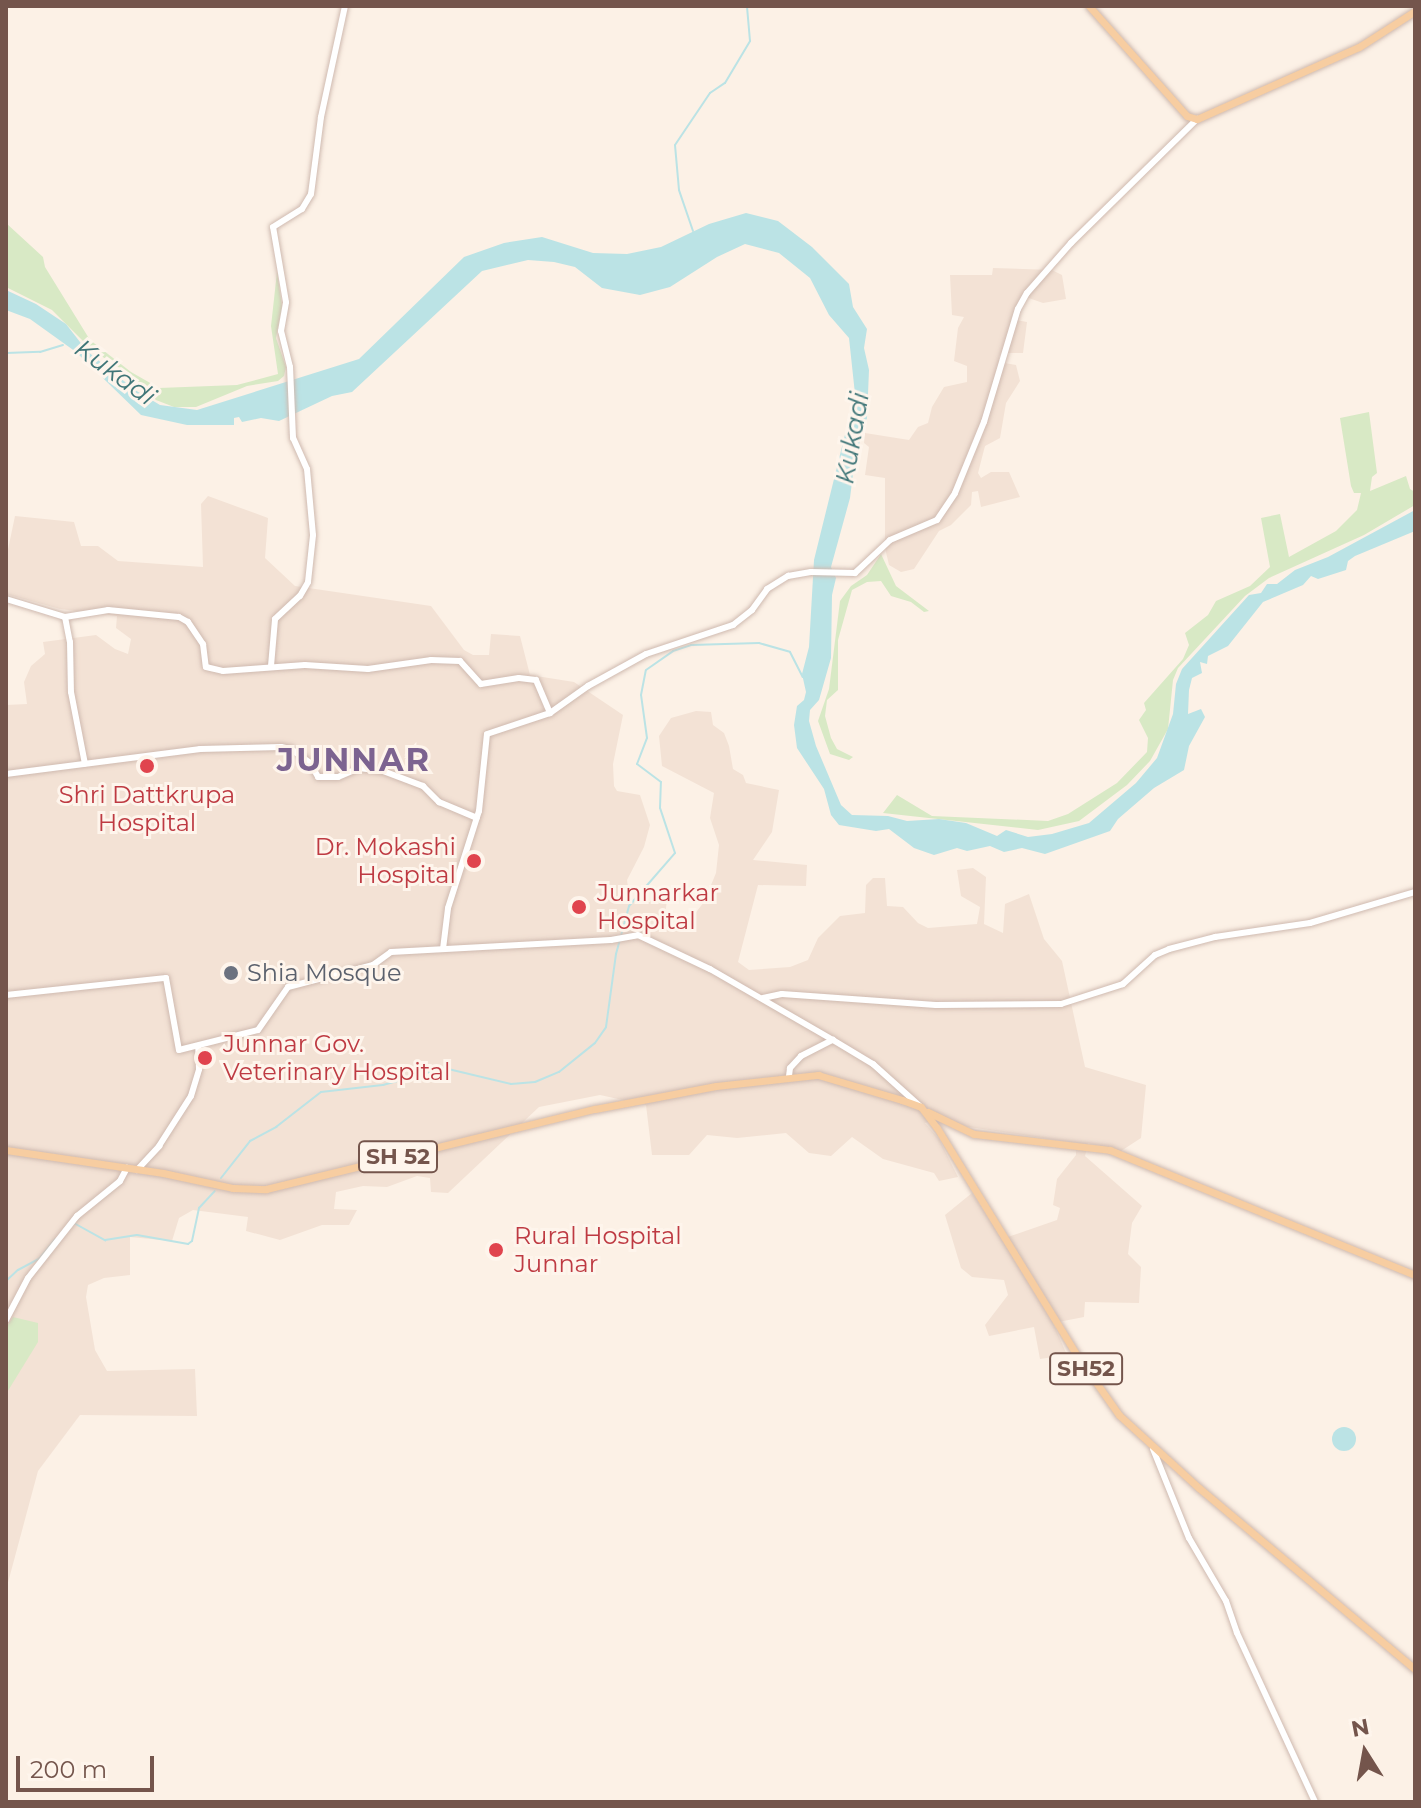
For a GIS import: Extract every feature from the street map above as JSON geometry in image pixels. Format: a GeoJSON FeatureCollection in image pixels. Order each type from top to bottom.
{"type":"FeatureCollection","features":[{"type":"Feature","properties":{"kind":"main road"},"geometry":{"type":"LineString","coordinates":[[1089,6],[1187,116],[1197,119],[1350,51],[1415,11]]}},
{"type":"Feature","properties":{"kind":"main road"},"geometry":{"type":"LineString","coordinates":[[789,1076],[833,1078],[921,1107],[974,1134],[1110,1150],[1415,1275]]}},
{"type":"Feature","properties":{"kind":"main road","name":"SH 52"},"geometry":{"type":"LineString","coordinates":[[6,1150],[233,1188],[266,1189],[654,1095],[789,1076]]}},
{"type":"Feature","properties":{"kind":"main road","name":"SH52"},"geometry":{"type":"LineString","coordinates":[[921,1107],[1103,1397],[1153,1449],[1415,1669]]}},
{"type":"Feature","properties":{"kind":"street"},"geometry":{"type":"LineString","coordinates":[[271,666],[275,619],[300,596],[310,571],[313,535],[307,469],[293,438],[295,426],[290,367],[281,331],[286,302],[273,227],[302,209],[311,194],[321,117],[345,6]]}},
{"type":"Feature","properties":{"kind":"street"},"geometry":{"type":"LineString","coordinates":[[443,949],[448,908],[477,818],[487,734],[550,713],[646,654],[733,625],[779,581],[811,572],[844,575],[862,569],[890,540],[940,517],[955,493],[984,422],[1018,309],[1027,293],[1071,243],[1197,119]]}},
{"type":"Feature","properties":{"kind":"street"},"geometry":{"type":"LineString","coordinates":[[6,599],[65,617],[108,610],[179,617],[188,622],[203,644],[206,667],[223,671],[271,666],[368,669],[431,660],[460,661],[475,680],[483,684],[519,678],[536,680],[550,713]]}},
{"type":"Feature","properties":{"kind":"street"},"geometry":{"type":"LineString","coordinates":[[65,617],[70,642],[71,692],[85,764]]}},
{"type":"Feature","properties":{"kind":"street"},"geometry":{"type":"LineString","coordinates":[[6,774],[200,749],[281,747],[310,763],[318,777],[338,777],[359,768],[383,771],[423,786],[439,802],[477,818]]}},
{"type":"Feature","properties":{"kind":"street"},"geometry":{"type":"LineString","coordinates":[[763,998],[782,994],[936,1005],[1061,1004],[1123,984],[1155,955],[1169,949],[1215,937],[1310,923],[1415,892]]}},
{"type":"Feature","properties":{"kind":"street"},"geometry":{"type":"LineString","coordinates":[[6,995],[166,978],[179,1050],[258,1030],[288,987],[373,965],[391,952],[613,940],[638,935],[763,998],[833,1040],[900,1085],[921,1107]]}},
{"type":"Feature","properties":{"kind":"street"},"geometry":{"type":"LineString","coordinates":[[789,1076],[790,1068],[801,1056],[833,1040]]}},
{"type":"Feature","properties":{"kind":"street"},"geometry":{"type":"LineString","coordinates":[[137,1170],[159,1146],[191,1096],[199,1069],[198,1046]]}},
{"type":"Feature","properties":{"kind":"street"},"geometry":{"type":"LineString","coordinates":[[6,1320],[28,1278],[77,1216],[120,1181],[127,1168]]}},
{"type":"Feature","properties":{"kind":"street"},"geometry":{"type":"LineString","coordinates":[[1153,1449],[1189,1538],[1226,1601],[1237,1633],[1315,1802]]}},
{"type":"Feature","properties":{"kind":"shaded area"},"geometry":{"type":"Polygon","coordinates":[[[993,268],[1052,270],[1062,275],[1066,299],[1043,303],[1023,296],[1011,319],[1027,322],[1023,353],[1001,353],[999,357],[999,362],[1016,365],[1020,381],[1006,403],[1000,438],[985,446],[978,473],[981,478],[991,472],[1009,472],[1020,497],[981,507],[978,491],[972,492],[971,505],[951,525],[939,531],[914,569],[901,572],[889,565],[885,548],[885,478],[865,475],[869,447],[864,443],[865,433],[909,440],[918,427],[928,423],[932,407],[944,387],[967,382],[967,366],[954,361],[958,328],[964,317],[952,315],[950,275],[992,275],[993,268]]]}},
{"type":"Feature","properties":{"kind":"shaded area"},"geometry":{"type":"Polygon","coordinates":[[[208,496],[268,518],[265,558],[295,586],[431,606],[464,650],[473,655],[489,655],[491,634],[520,636],[530,675],[574,682],[623,715],[613,764],[614,786],[617,791],[640,795],[650,825],[644,847],[627,880],[630,901],[650,902],[655,892],[668,894],[664,921],[676,924],[687,924],[704,902],[716,873],[719,845],[710,818],[714,793],[662,766],[659,736],[671,718],[696,711],[711,712],[713,725],[724,733],[733,769],[743,775],[746,783],[779,790],[772,832],[753,860],[807,865],[806,886],[758,885],[738,962],[749,970],[790,967],[808,960],[818,938],[840,916],[865,913],[866,885],[873,878],[885,878],[887,906],[903,907],[918,923],[928,928],[977,924],[980,907],[961,896],[957,870],[973,868],[986,877],[984,924],[1003,933],[1005,904],[1029,894],[1044,939],[1062,961],[1085,1067],[1146,1085],[1141,1138],[1121,1151],[1088,1143],[1085,1156],[1142,1206],[1132,1223],[1128,1254],[1141,1267],[1139,1303],[1085,1302],[1084,1317],[1053,1323],[1067,1355],[1040,1359],[1034,1327],[989,1336],[985,1325],[1008,1295],[1004,1280],[972,1277],[961,1268],[945,1215],[972,1193],[1002,1239],[1057,1220],[1060,1208],[1053,1205],[1057,1179],[1076,1155],[1076,1143],[962,1126],[945,1117],[925,1123],[939,1139],[958,1177],[939,1181],[934,1173],[883,1159],[852,1137],[831,1156],[809,1153],[786,1133],[737,1138],[707,1135],[689,1155],[652,1155],[646,1105],[600,1095],[539,1107],[448,1193],[431,1192],[430,1178],[417,1176],[387,1187],[363,1186],[336,1192],[334,1209],[357,1210],[349,1225],[322,1225],[280,1240],[246,1231],[248,1217],[193,1210],[179,1218],[172,1241],[130,1237],[130,1275],[104,1278],[88,1285],[86,1297],[95,1350],[107,1371],[195,1369],[197,1416],[80,1415],[38,1471],[6,1590],[6,705],[27,704],[24,682],[31,666],[45,654],[43,642],[96,635],[128,654],[131,639],[116,628],[117,616],[60,609],[6,594],[6,559],[15,516],[74,522],[81,546],[98,546],[118,561],[203,567],[201,504],[208,496]]]}},
{"type":"Feature","properties":{"kind":"green space"},"geometry":{"type":"Polygon","coordinates":[[[6,223],[43,257],[45,267],[90,340],[131,372],[159,388],[237,385],[278,374],[271,326],[277,272],[282,306],[276,338],[286,367],[284,376],[278,381],[247,386],[196,407],[174,407],[156,400],[131,376],[91,349],[52,310],[6,287],[6,223]]]}},
{"type":"Feature","properties":{"kind":"green space"},"geometry":{"type":"Polygon","coordinates":[[[1369,412],[1377,473],[1372,477],[1370,491],[1406,476],[1410,489],[1415,492],[1415,505],[1364,535],[1269,578],[1245,596],[1178,668],[1173,680],[1168,729],[1150,761],[1127,785],[1079,821],[1038,830],[883,813],[897,795],[932,816],[1048,821],[1068,814],[1117,783],[1147,752],[1148,738],[1139,720],[1146,710],[1144,703],[1183,659],[1189,645],[1185,633],[1208,615],[1216,601],[1250,586],[1270,567],[1261,518],[1280,514],[1289,557],[1336,531],[1357,510],[1361,493],[1354,493],[1351,486],[1340,418],[1369,412]]]}},
{"type":"Feature","properties":{"kind":"green space"},"geometry":{"type":"Polygon","coordinates":[[[881,554],[896,586],[929,611],[924,612],[911,602],[891,596],[881,581],[867,582],[852,590],[838,640],[838,690],[827,700],[825,716],[837,749],[853,757],[849,760],[830,754],[818,721],[829,689],[840,601],[851,586],[867,575],[881,554]]]}},
{"type":"Feature","properties":{"kind":"green space"},"geometry":{"type":"Polygon","coordinates":[[[13,1317],[38,1323],[38,1342],[6,1394],[6,1328],[13,1317]]]}},
{"type":"Feature","properties":{"kind":"water","name":"Kukadi"},"geometry":{"type":"Polygon","coordinates":[[[746,213],[778,221],[812,247],[849,284],[853,307],[867,329],[864,348],[869,370],[867,418],[831,567],[836,578],[832,595],[831,658],[819,700],[810,710],[809,721],[841,805],[852,815],[888,816],[907,821],[939,819],[966,823],[997,836],[1006,830],[1028,837],[1052,834],[1089,823],[1136,783],[1157,758],[1173,714],[1176,684],[1182,669],[1249,595],[1261,593],[1267,584],[1277,584],[1295,570],[1328,557],[1415,510],[1415,531],[1355,556],[1348,561],[1346,570],[1318,579],[1311,576],[1303,585],[1263,602],[1228,646],[1208,656],[1207,664],[1200,662],[1202,673],[1192,678],[1189,690],[1188,714],[1201,709],[1205,717],[1189,746],[1184,770],[1154,788],[1118,819],[1110,831],[1045,854],[1022,848],[1004,852],[990,846],[967,851],[957,848],[934,855],[914,848],[889,829],[876,831],[839,825],[831,815],[824,789],[797,748],[794,725],[797,706],[804,700],[806,692],[802,674],[809,647],[814,560],[855,394],[849,338],[829,315],[810,278],[779,253],[745,244],[717,257],[670,287],[640,295],[602,288],[575,267],[554,262],[528,260],[482,271],[352,392],[332,396],[279,421],[261,418],[242,422],[239,417],[234,418],[234,425],[187,425],[141,415],[76,352],[30,319],[6,310],[6,290],[36,304],[66,324],[87,351],[135,390],[160,405],[197,410],[359,359],[464,257],[504,243],[542,237],[593,253],[627,254],[661,247],[709,224],[746,213]]]}},
{"type":"Feature","properties":{"kind":"water"},"geometry":{"type":"Polygon","coordinates":[[[1344,1427],[1353,1430],[1356,1439],[1353,1448],[1344,1451],[1335,1448],[1332,1439],[1335,1430],[1344,1427]]]}},
{"type":"Feature","properties":{"kind":"waterway"},"geometry":{"type":"LineString","coordinates":[[693,231],[679,190],[675,145],[710,93],[725,83],[750,41],[747,6]]}},
{"type":"Feature","properties":{"kind":"waterway","name":"Kukadi"},"geometry":{"type":"LineString","coordinates":[[6,353],[40,352],[63,345]]}},
{"type":"Feature","properties":{"kind":"waterway"},"geometry":{"type":"LineString","coordinates":[[221,1178],[250,1141],[276,1127],[321,1092],[383,1085],[444,1068],[511,1084],[535,1082],[559,1072],[595,1043],[606,1027],[616,954],[629,906],[675,853],[660,808],[661,782],[637,764],[647,738],[641,695],[646,670],[673,651],[691,645],[759,643],[790,652],[803,677]]}},
{"type":"Feature","properties":{"kind":"waterway"},"geometry":{"type":"LineString","coordinates":[[72,1222],[105,1240],[137,1235],[188,1244],[192,1241],[199,1208],[215,1191]]}},
{"type":"Feature","properties":{"kind":"waterway"},"geometry":{"type":"LineString","coordinates":[[6,1281],[18,1270],[39,1259],[55,1239]]}},
{"type":"Feature","properties":{"kind":"place","name":"Shri Dattkrupa Hospital"},"geometry":{"type":"Point","coordinates":[147,766]}},
{"type":"Feature","properties":{"kind":"place","name":"Dr. Mokashi Hospital"},"geometry":{"type":"Point","coordinates":[474,861]}},
{"type":"Feature","properties":{"kind":"place","name":"Junnarkar Hospital"},"geometry":{"type":"Point","coordinates":[579,907]}},
{"type":"Feature","properties":{"kind":"place","name":"Shia Mosque"},"geometry":{"type":"Point","coordinates":[231,973]}},
{"type":"Feature","properties":{"kind":"place","name":"Junnar Gov. Veterinary Hospital"},"geometry":{"type":"Point","coordinates":[205,1058]}},
{"type":"Feature","properties":{"kind":"place","name":"Rural Hospital Junnar"},"geometry":{"type":"Point","coordinates":[496,1250]}},
{"type":"Feature","properties":{"kind":"district","name":"JUNNAR"},"geometry":{"type":"Point","coordinates":[354,760]}}]}
